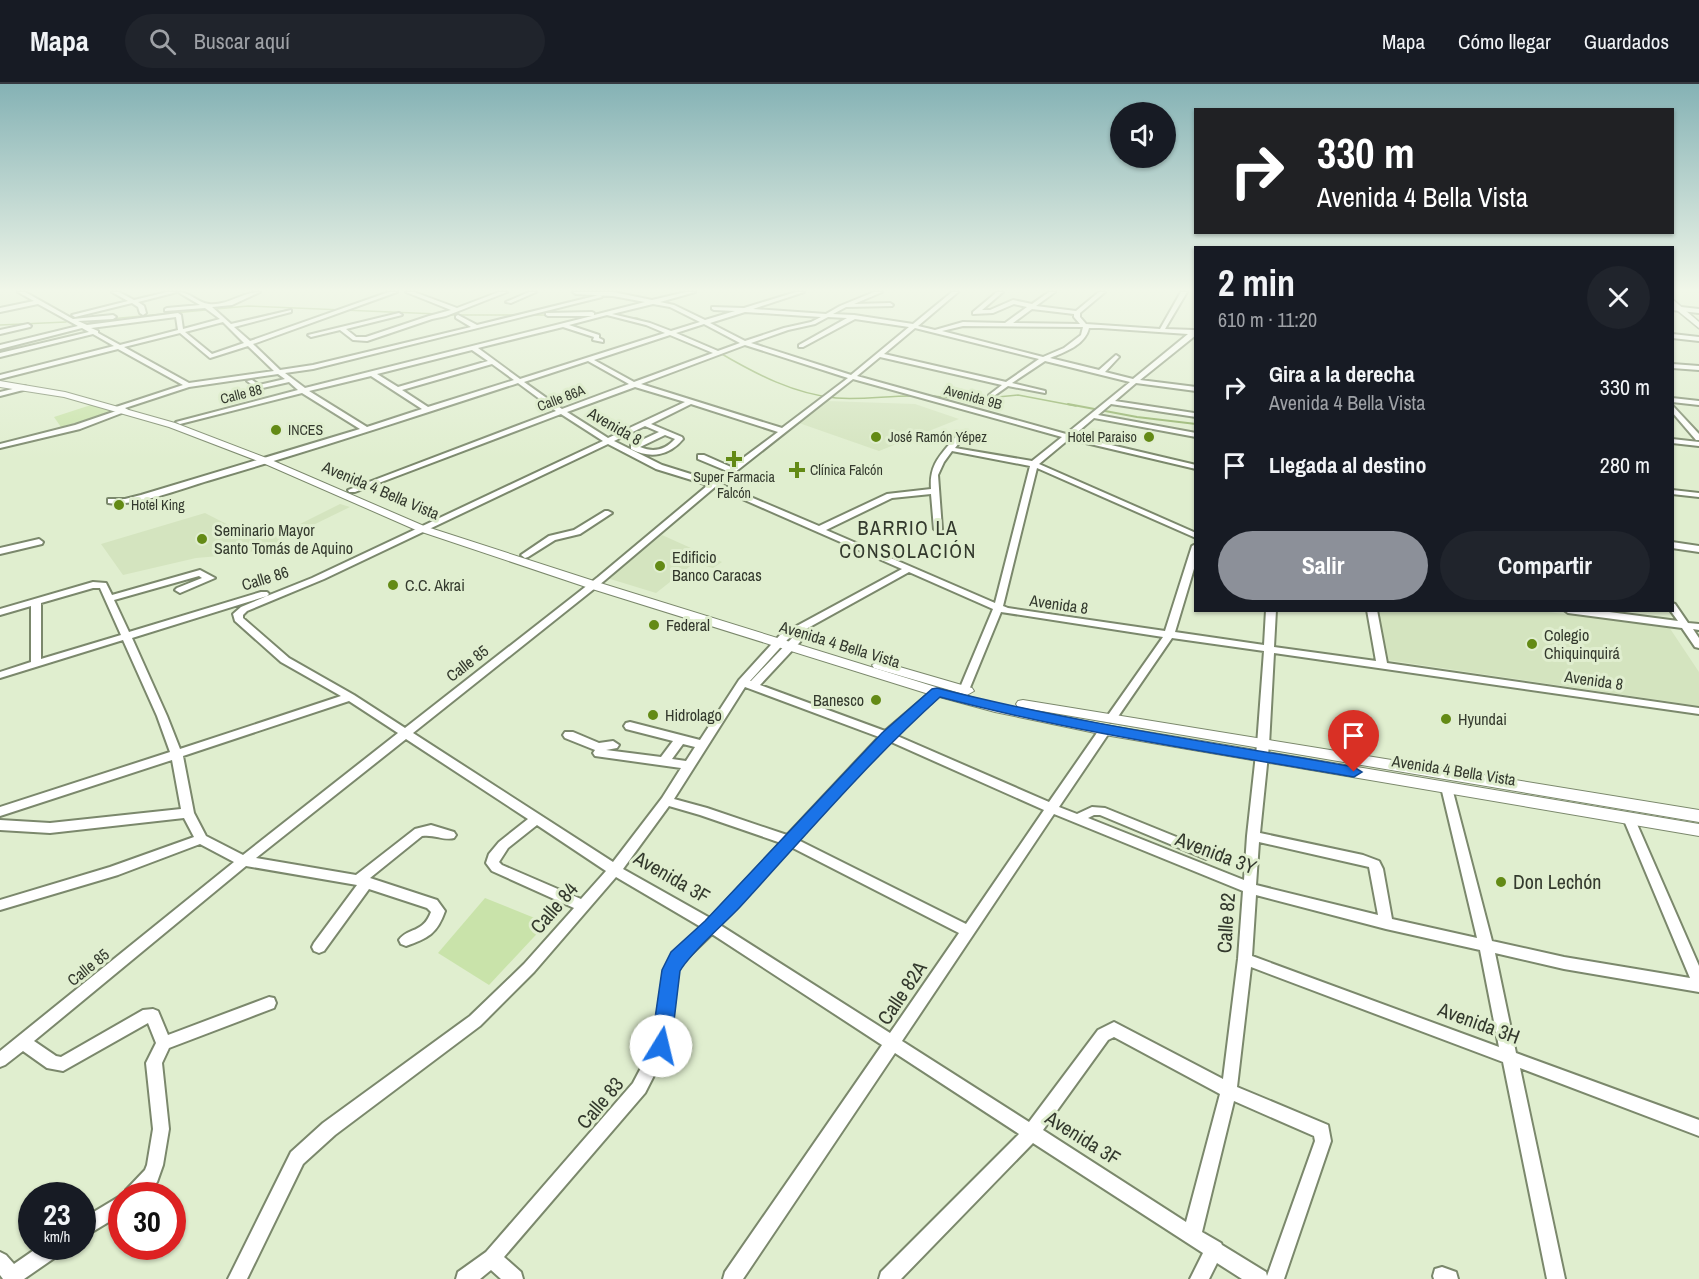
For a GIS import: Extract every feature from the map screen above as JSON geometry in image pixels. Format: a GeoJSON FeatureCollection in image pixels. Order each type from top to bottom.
{"type":"FeatureCollection","features":[{"type":"Feature","properties":{"kind":"street"},"geometry":{"type":"LineString","coordinates":[[0,355],[30,348]]}},
{"type":"Feature","properties":{"kind":"street"},"geometry":{"type":"LineString","coordinates":[[0,377],[114,348]]}},
{"type":"Feature","properties":{"kind":"street"},"geometry":{"type":"LineString","coordinates":[[124,348],[188,385]]}},
{"type":"Feature","properties":{"kind":"street"},"geometry":{"type":"LineString","coordinates":[[200,348],[210,356],[238,348]]}},
{"type":"Feature","properties":{"kind":"street"},"geometry":{"type":"LineString","coordinates":[[253,348],[304,391],[365,429]]}},
{"type":"Feature","properties":{"kind":"street"},"geometry":{"type":"LineString","coordinates":[[0,446],[77,427],[188,385],[313,367],[391,348]]}},
{"type":"Feature","properties":{"kind":"street","name":"Avenida 8"},"geometry":{"type":"LineString","coordinates":[[474,348],[560,411],[608,441],[663,469],[714,484],[998,608],[1169,635],[1699,711]]}},
{"type":"Feature","properties":{"kind":"street","name":"Calle 88"},"geometry":{"type":"LineString","coordinates":[[180,422],[474,348]]}},
{"type":"Feature","properties":{"kind":"street"},"geometry":{"type":"LineString","coordinates":[[111,501],[143,497],[271,460],[624,348]]}},
{"type":"Feature","properties":{"kind":"street"},"geometry":{"type":"LineString","coordinates":[[705,348],[718,353]]}},
{"type":"Feature","properties":{"kind":"street","name":"Calle 86A"},"geometry":{"type":"LineString","coordinates":[[352,490],[732,348]]}},
{"type":"Feature","properties":{"kind":"street","name":"Avenida 9B"},"geometry":{"type":"LineString","coordinates":[[760,348],[852,377],[1069,436],[1194,467]]}},
{"type":"Feature","properties":{"kind":"street","name":"Calle 85"},"geometry":{"type":"LineString","coordinates":[[0,1060],[244,861],[597,582],[714,484],[889,348]]}},
{"type":"Feature","properties":{"kind":"street"},"geometry":{"type":"LineString","coordinates":[[1000,348],[1134,381],[1194,388]]}},
{"type":"Feature","properties":{"kind":"street"},"geometry":{"type":"LineString","coordinates":[[991,396],[1043,359],[1065,348]]}},
{"type":"Feature","properties":{"kind":"street"},"geometry":{"type":"LineString","coordinates":[[964,690],[998,608],[1035,464],[1176,348]]}},
{"type":"Feature","properties":{"kind":"street"},"geometry":{"type":"LineString","coordinates":[[880,355],[1043,392]]}},
{"type":"Feature","properties":{"kind":"street"},"geometry":{"type":"LineString","coordinates":[[1100,373],[1116,357]]}},
{"type":"Feature","properties":{"kind":"street"},"geometry":{"type":"LineString","coordinates":[[588,359],[633,384],[783,431]]}},
{"type":"Feature","properties":{"kind":"street"},"geometry":{"type":"LineString","coordinates":[[396,390],[493,362]]}},
{"type":"Feature","properties":{"kind":"street"},"geometry":{"type":"LineString","coordinates":[[1674,366],[1699,368]]}},
{"type":"Feature","properties":{"kind":"street"},"geometry":{"type":"LineString","coordinates":[[371,373],[426,409]]}},
{"type":"Feature","properties":{"kind":"street","name":"Avenida 4 Bella Vista"},"geometry":{"type":"LineString","coordinates":[[0,377],[180,422],[425,526],[937,692],[1000,709],[1108,724],[1447,787],[1699,830]]}},
{"type":"Feature","properties":{"kind":"street"},"geometry":{"type":"LineString","coordinates":[[250,381],[258,387],[290,380]]}},
{"type":"Feature","properties":{"kind":"street","name":"Avenida 4 Bella Vista"},"geometry":{"type":"LineString","coordinates":[[0,384],[126,408],[352,490],[425,526],[525,555],[597,582]]}},
{"type":"Feature","properties":{"kind":"street"},"geometry":{"type":"LineString","coordinates":[[0,394],[25,388]]}},
{"type":"Feature","properties":{"kind":"street"},"geometry":{"type":"LineString","coordinates":[[1674,400],[1699,403]]}},
{"type":"Feature","properties":{"kind":"street","name":"Calle 86"},"geometry":{"type":"LineString","coordinates":[[0,675],[321,577],[691,402]]}},
{"type":"Feature","properties":{"kind":"street"},"geometry":{"type":"LineString","coordinates":[[1109,402],[1194,415]]}},
{"type":"Feature","properties":{"kind":"street"},"geometry":{"type":"LineString","coordinates":[[1674,409],[1699,438]]}},
{"type":"Feature","properties":{"kind":"street"},"geometry":{"type":"LineString","coordinates":[[1098,412],[1194,435]]}},
{"type":"Feature","properties":{"kind":"street"},"geometry":{"type":"LineString","coordinates":[[645,424],[678,437],[679,440],[653,454],[634,447],[665,432]]}},
{"type":"Feature","properties":{"kind":"street"},"geometry":{"type":"LineString","coordinates":[[938,529],[934,475],[940,462],[960,437]]}},
{"type":"Feature","properties":{"kind":"street"},"geometry":{"type":"LineString","coordinates":[[1674,441],[1699,444]]}},
{"type":"Feature","properties":{"kind":"street"},"geometry":{"type":"LineString","coordinates":[[951,448],[1035,464],[1194,535]]}},
{"type":"Feature","properties":{"kind":"street"},"geometry":{"type":"LineString","coordinates":[[702,457],[732,470]]}},
{"type":"Feature","properties":{"kind":"street"},"geometry":{"type":"LineString","coordinates":[[818,530],[890,496],[936,491]]}},
{"type":"Feature","properties":{"kind":"street"},"geometry":{"type":"LineString","coordinates":[[1674,492],[1699,495]]}},
{"type":"Feature","properties":{"kind":"street"},"geometry":{"type":"LineString","coordinates":[[525,555],[552,538],[577,532],[608,513]]}},
{"type":"Feature","properties":{"kind":"street"},"geometry":{"type":"LineString","coordinates":[[0,551],[39,542]]}},
{"type":"Feature","properties":{"kind":"street"},"geometry":{"type":"LineString","coordinates":[[1674,545],[1699,549]]}},
{"type":"Feature","properties":{"kind":"street","name":"Calle 82A"},"geometry":{"type":"LineString","coordinates":[[732,1279],[1169,635],[1194,553]]}},
{"type":"Feature","properties":{"kind":"street","name":"Calle 84"},"geometry":{"type":"LineString","coordinates":[[237,1279],[297,1158],[329,1129],[480,1016],[530,968],[615,870],[748,683],[787,642],[908,569]]}},
{"type":"Feature","properties":{"kind":"street"},"geometry":{"type":"LineString","coordinates":[[110,598],[201,573],[210,578],[180,590]]}},
{"type":"Feature","properties":{"kind":"street","name":"Avenida 3F"},"geometry":{"type":"LineString","coordinates":[[321,577],[244,609],[237,616],[275,653],[350,697],[615,870],[711,926],[1259,1279]]}},
{"type":"Feature","properties":{"kind":"street"},"geometry":{"type":"LineString","coordinates":[[0,612],[98,584],[104,585],[148,680],[177,755],[189,813],[201,839],[244,861],[362,881],[432,904],[438,910],[434,924],[424,933],[406,940]]}},
{"type":"Feature","properties":{"kind":"street"},"geometry":{"type":"LineString","coordinates":[[36,602],[36,664]]}},
{"type":"Feature","properties":{"kind":"street"},"geometry":{"type":"LineString","coordinates":[[1674,609],[1699,645]]}},
{"type":"Feature","properties":{"kind":"street","name":"Calle 82"},"geometry":{"type":"LineString","coordinates":[[1192,1234],[1229,1091],[1245,959],[1253,836],[1270,649],[1271,612]]}},
{"type":"Feature","properties":{"kind":"street"},"geometry":{"type":"LineString","coordinates":[[1372,612],[1382,665]]}},
{"type":"Feature","properties":{"kind":"street"},"geometry":{"type":"LineString","coordinates":[[1583,612],[1699,627]]}},
{"type":"Feature","properties":{"kind":"street","name":"Avenida 4 Bella Vista"},"geometry":{"type":"LineString","coordinates":[[787,642],[1007,702],[1108,724]]}},
{"type":"Feature","properties":{"kind":"street","name":"Avenida 3Y"},"geometry":{"type":"LineString","coordinates":[[748,683],[887,736],[1053,809],[1249,888],[1386,923],[1564,963],[1699,984]]}},
{"type":"Feature","properties":{"kind":"street","name":"Calle 83"},"geometry":{"type":"LineString","coordinates":[[465,1279],[492,1258],[639,1088],[661,1046],[674,964],[887,736],[937,692]]}},
{"type":"Feature","properties":{"kind":"street"},"geometry":{"type":"LineString","coordinates":[[0,812],[350,697]]}},
{"type":"Feature","properties":{"kind":"street"},"geometry":{"type":"LineString","coordinates":[[630,726],[703,746]]}},
{"type":"Feature","properties":{"kind":"street"},"geometry":{"type":"LineString","coordinates":[[569,735],[600,748],[613,745]]}},
{"type":"Feature","properties":{"kind":"street"},"geometry":{"type":"LineString","coordinates":[[664,761],[680,740]]}},
{"type":"Feature","properties":{"kind":"street"},"geometry":{"type":"LineString","coordinates":[[600,748],[599,753],[601,754],[690,765]]}},
{"type":"Feature","properties":{"kind":"street","name":"Avenida 4 Bella Vista"},"geometry":{"type":"LineString","coordinates":[[1262,751],[1699,816]]}},
{"type":"Feature","properties":{"kind":"street"},"geometry":{"type":"LineString","coordinates":[[1447,787],[1486,946],[1556,1279]]}},
{"type":"Feature","properties":{"kind":"street"},"geometry":{"type":"LineString","coordinates":[[666,801],[703,811],[790,841],[969,932]]}},
{"type":"Feature","properties":{"kind":"street"},"geometry":{"type":"LineString","coordinates":[[1077,819],[1092,811],[1101,811],[1206,854]]}},
{"type":"Feature","properties":{"kind":"street"},"geometry":{"type":"LineString","coordinates":[[0,825],[50,828],[189,813]]}},
{"type":"Feature","properties":{"kind":"street"},"geometry":{"type":"LineString","coordinates":[[1629,818],[1699,984]]}},
{"type":"Feature","properties":{"kind":"street"},"geometry":{"type":"LineString","coordinates":[[536,819],[497,851],[492,857],[492,863],[496,868],[583,906]]}},
{"type":"Feature","properties":{"kind":"street"},"geometry":{"type":"LineString","coordinates":[[319,947],[362,881],[419,832],[431,830],[450,835]]}},
{"type":"Feature","properties":{"kind":"street"},"geometry":{"type":"LineString","coordinates":[[1253,836],[1371,862],[1377,869],[1386,923]]}},
{"type":"Feature","properties":{"kind":"street"},"geometry":{"type":"LineString","coordinates":[[0,905],[113,871],[201,839]]}},
{"type":"Feature","properties":{"kind":"street","name":"Avenida 3H"},"geometry":{"type":"LineString","coordinates":[[1245,959],[1699,1128]]}},
{"type":"Feature","properties":{"kind":"street"},"geometry":{"type":"LineString","coordinates":[[145,1182],[151,1176],[155,1165],[161,1129],[153,1063],[164,1042],[269,1003]]}},
{"type":"Feature","properties":{"kind":"street"},"geometry":{"type":"LineString","coordinates":[[23,1042],[54,1063],[63,1064],[151,1015],[164,1042]]}},
{"type":"Feature","properties":{"kind":"street"},"geometry":{"type":"LineString","coordinates":[[888,1279],[1031,1133],[1103,1035],[1114,1029],[1229,1091],[1318,1127],[1323,1136],[1275,1279]]}},
{"type":"Feature","properties":{"kind":"street"},"geometry":{"type":"LineString","coordinates":[[1198,1279],[1215,1249]]}},
{"type":"Feature","properties":{"kind":"street"},"geometry":{"type":"LineString","coordinates":[[492,1258],[514,1279]]}},
{"type":"Feature","properties":{"kind":"street"},"geometry":{"type":"LineString","coordinates":[[0,1261],[14,1277],[38,1260]]}},
{"type":"Feature","properties":{"kind":"shaded area","name":"José Ramón Yépez"},"geometry":{"type":"Polygon","coordinates":[[[826,401],[915,404],[959,419],[879,451],[799,423],[826,401]]]}},
{"type":"Feature","properties":{"kind":"shaded area"},"geometry":{"type":"Polygon","coordinates":[[[97,403],[118,410],[61,427],[54,417],[97,403]]]}},
{"type":"Feature","properties":{"kind":"shaded area","name":"Seminario Mayor Santo Tomás de Aquino"},"geometry":{"type":"Polygon","coordinates":[[[340,504],[350,507],[268,547],[243,554],[196,558],[123,575],[101,544],[205,513],[246,534],[296,526],[340,504]]]}},
{"type":"Feature","properties":{"kind":"shaded area"},"geometry":{"type":"Polygon","coordinates":[[[662,535],[722,562],[713,568],[694,563],[656,593],[607,578],[662,535]]]}},
{"type":"Feature","properties":{"kind":"shaded area","name":"Colegio Chiquinquirá"},"geometry":{"type":"Polygon","coordinates":[[[1375,612],[1548,612],[1669,627],[1699,672],[1699,706],[1387,660],[1375,612]]]}},
{"type":"Feature","properties":{"kind":"shaded area"},"geometry":{"type":"Polygon","coordinates":[[[485,898],[547,923],[489,985],[438,953],[485,898]]]}},
{"type":"Feature","properties":{"kind":"waterway"},"geometry":{"type":"LineString","coordinates":[[720,353],[776,382],[820,396],[855,399],[911,396]]}},
{"type":"Feature","properties":{"kind":"waterway"},"geometry":{"type":"LineString","coordinates":[[925,395],[967,400],[1018,395],[1076,406]]}},
{"type":"Feature","properties":{"kind":"waterway"},"geometry":{"type":"LineString","coordinates":[[1068,404],[1137,417],[1194,424]]}},
{"type":"Feature","properties":{"kind":"place","name":"INCES"},"geometry":{"type":"Point","coordinates":[276,430]}},
{"type":"Feature","properties":{"kind":"place","name":"José Ramón Yépez"},"geometry":{"type":"Point","coordinates":[876,437]}},
{"type":"Feature","properties":{"kind":"place","name":"Hotel Paraiso"},"geometry":{"type":"Point","coordinates":[1149,437]}},
{"type":"Feature","properties":{"kind":"place","name":"Super Farmacia Falcón"},"geometry":{"type":"Point","coordinates":[734,459]}},
{"type":"Feature","properties":{"kind":"place","name":"Clínica Falcón"},"geometry":{"type":"Point","coordinates":[797,470]}},
{"type":"Feature","properties":{"kind":"place","name":"Hotel King"},"geometry":{"type":"Point","coordinates":[119,505]}},
{"type":"Feature","properties":{"kind":"place","name":"Seminario Mayor Santo Tomás de Aquino"},"geometry":{"type":"Point","coordinates":[202,539]}},
{"type":"Feature","properties":{"kind":"place","name":"Edificio Banco Caracas"},"geometry":{"type":"Point","coordinates":[660,566]}},
{"type":"Feature","properties":{"kind":"place","name":"C.C. Akrai"},"geometry":{"type":"Point","coordinates":[393,585]}},
{"type":"Feature","properties":{"kind":"place","name":"Federal"},"geometry":{"type":"Point","coordinates":[654,625]}},
{"type":"Feature","properties":{"kind":"place","name":"Colegio Chiquinquirá"},"geometry":{"type":"Point","coordinates":[1532,644]}},
{"type":"Feature","properties":{"kind":"place","name":"Banesco"},"geometry":{"type":"Point","coordinates":[876,700]}},
{"type":"Feature","properties":{"kind":"place","name":"Hidrolago"},"geometry":{"type":"Point","coordinates":[653,715]}},
{"type":"Feature","properties":{"kind":"place","name":"Hyundai"},"geometry":{"type":"Point","coordinates":[1446,719]}},
{"type":"Feature","properties":{"kind":"place","name":"Don Lechón"},"geometry":{"type":"Point","coordinates":[1501,882]}},
{"type":"Feature","properties":{"kind":"district","name":"BARRIO LA CONSOLACIÓN"},"geometry":{"type":"Point","coordinates":[908,540]}},
{"type":"Feature","properties":{"kind":"route"},"geometry":{"type":"LineString","coordinates":[[661,1046],[671,970],[678,958],[711,926],[887,736],[937,692],[1000,709],[1105,730],[1354,772]]}}]}
